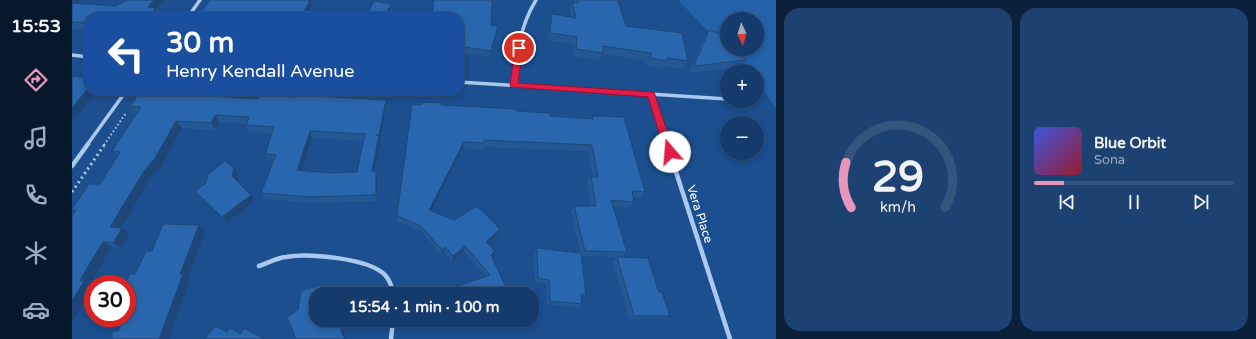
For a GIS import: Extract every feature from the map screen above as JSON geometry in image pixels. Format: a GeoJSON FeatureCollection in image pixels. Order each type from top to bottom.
{"type":"FeatureCollection","features":[{"type":"Feature","properties":{"kind":"street"},"geometry":{"type":"LineString","coordinates":[[192,12],[200,0]]}},
{"type":"Feature","properties":{"kind":"street"},"geometry":{"type":"LineString","coordinates":[[514,85],[515,69],[524,25],[530,8],[536,0]]}},
{"type":"Feature","properties":{"kind":"street"},"geometry":{"type":"LineString","coordinates":[[72,56],[84,57]]}},
{"type":"Feature","properties":{"kind":"street"},"geometry":{"type":"LineString","coordinates":[[464,82],[720,99]]}},
{"type":"Feature","properties":{"kind":"street","name":"Vera Place"},"geometry":{"type":"LineString","coordinates":[[651,94],[730,339]]}},
{"type":"Feature","properties":{"kind":"street"},"geometry":{"type":"LineString","coordinates":[[72,166],[122,96]]}},
{"type":"Feature","properties":{"kind":"street"},"geometry":{"type":"LineString","coordinates":[[259,266],[285,257],[298,256],[362,262],[374,267],[385,275],[392,287]]}},
{"type":"Feature","properties":{"kind":"street"},"geometry":{"type":"LineString","coordinates":[[390,339],[392,327]]}},
{"type":"Feature","properties":{"kind":"path"},"geometry":{"type":"LineString","coordinates":[[72,192],[128,110]]}},
{"type":"Feature","properties":{"kind":"shaded area"},"geometry":{"type":"Polygon","coordinates":[[[678,0],[776,0],[776,108],[764,92],[764,64],[739,64],[732,56],[764,56],[764,12],[720,12],[720,44],[678,0]]]}},
{"type":"Feature","properties":{"kind":"building"},"geometry":{"type":"Polygon","coordinates":[[[127,0],[154,0],[148,7],[155,9],[153,12],[84,12],[84,23],[72,22],[72,3],[116,6],[127,0]]]}},
{"type":"Feature","properties":{"kind":"building"},"geometry":{"type":"Polygon","coordinates":[[[210,0],[310,0],[304,12],[202,12],[210,0]]]}},
{"type":"Feature","properties":{"kind":"building"},"geometry":{"type":"Polygon","coordinates":[[[434,0],[492,0],[491,25],[498,26],[491,51],[464,47],[464,12],[433,12],[434,0]]]}},
{"type":"Feature","properties":{"kind":"building"},"geometry":{"type":"Polygon","coordinates":[[[578,0],[618,0],[626,26],[682,33],[688,61],[667,58],[667,61],[651,58],[651,53],[603,46],[603,53],[576,49],[577,37],[550,33],[552,14],[576,18],[572,2],[578,3],[578,0]]]}},
{"type":"Feature","properties":{"kind":"building"},"geometry":{"type":"Polygon","coordinates":[[[374,1],[391,4],[387,12],[368,12],[374,1]]]}},
{"type":"Feature","properties":{"kind":"building"},"geometry":{"type":"Polygon","coordinates":[[[709,30],[720,35],[720,56],[742,56],[746,60],[694,66],[709,30]]]}},
{"type":"Feature","properties":{"kind":"building"},"geometry":{"type":"Polygon","coordinates":[[[72,76],[84,77],[84,93],[72,108],[72,76]]]}},
{"type":"Feature","properties":{"kind":"building"},"geometry":{"type":"Polygon","coordinates":[[[137,96],[211,96],[258,99],[259,96],[315,96],[386,100],[372,171],[376,171],[376,195],[311,197],[261,193],[276,155],[265,154],[274,127],[246,125],[249,117],[215,115],[211,123],[176,121],[154,160],[144,171],[110,227],[122,228],[113,243],[103,242],[80,280],[84,281],[72,301],[72,216],[76,210],[72,209],[89,184],[100,184],[120,152],[112,151],[141,107],[130,106],[137,96]],[[310,131],[297,170],[330,173],[357,172],[365,134],[310,131]]]}},
{"type":"Feature","properties":{"kind":"building"},"geometry":{"type":"Polygon","coordinates":[[[422,102],[442,103],[441,105],[516,109],[516,111],[549,113],[550,116],[593,119],[592,116],[624,117],[645,192],[632,191],[634,202],[611,200],[627,252],[585,251],[574,206],[596,206],[591,177],[598,177],[592,145],[484,140],[484,143],[464,142],[429,210],[454,220],[477,206],[500,229],[486,242],[495,251],[491,255],[506,287],[455,287],[490,275],[465,246],[453,256],[445,247],[442,250],[421,226],[397,216],[412,104],[422,105],[422,102]]]}},
{"type":"Feature","properties":{"kind":"building"},"geometry":{"type":"Polygon","coordinates":[[[225,161],[234,168],[232,176],[251,195],[222,217],[195,191],[206,183],[208,174],[225,161]]]}},
{"type":"Feature","properties":{"kind":"building"},"geometry":{"type":"Polygon","coordinates":[[[163,224],[199,225],[180,274],[183,274],[159,339],[112,339],[112,331],[118,331],[120,327],[136,327],[136,275],[130,275],[135,274],[146,251],[152,251],[163,224]]]}},
{"type":"Feature","properties":{"kind":"building"},"geometry":{"type":"Polygon","coordinates":[[[537,248],[581,253],[586,295],[581,294],[582,304],[550,301],[549,280],[538,278],[537,248]]]}},
{"type":"Feature","properties":{"kind":"building"},"geometry":{"type":"Polygon","coordinates":[[[617,257],[648,258],[659,292],[662,292],[670,316],[634,316],[617,257]]]}},
{"type":"Feature","properties":{"kind":"building"},"geometry":{"type":"Polygon","coordinates":[[[309,288],[309,327],[340,327],[345,339],[296,339],[287,317],[298,310],[301,291],[309,288]]]}},
{"type":"Feature","properties":{"kind":"building"},"geometry":{"type":"Polygon","coordinates":[[[215,326],[227,332],[230,328],[240,334],[244,328],[265,339],[205,339],[215,326]]]}},
{"type":"Feature","properties":{"kind":"route"},"geometry":{"type":"LineString","coordinates":[[519,48],[514,85],[651,94],[670,152]]}}]}
